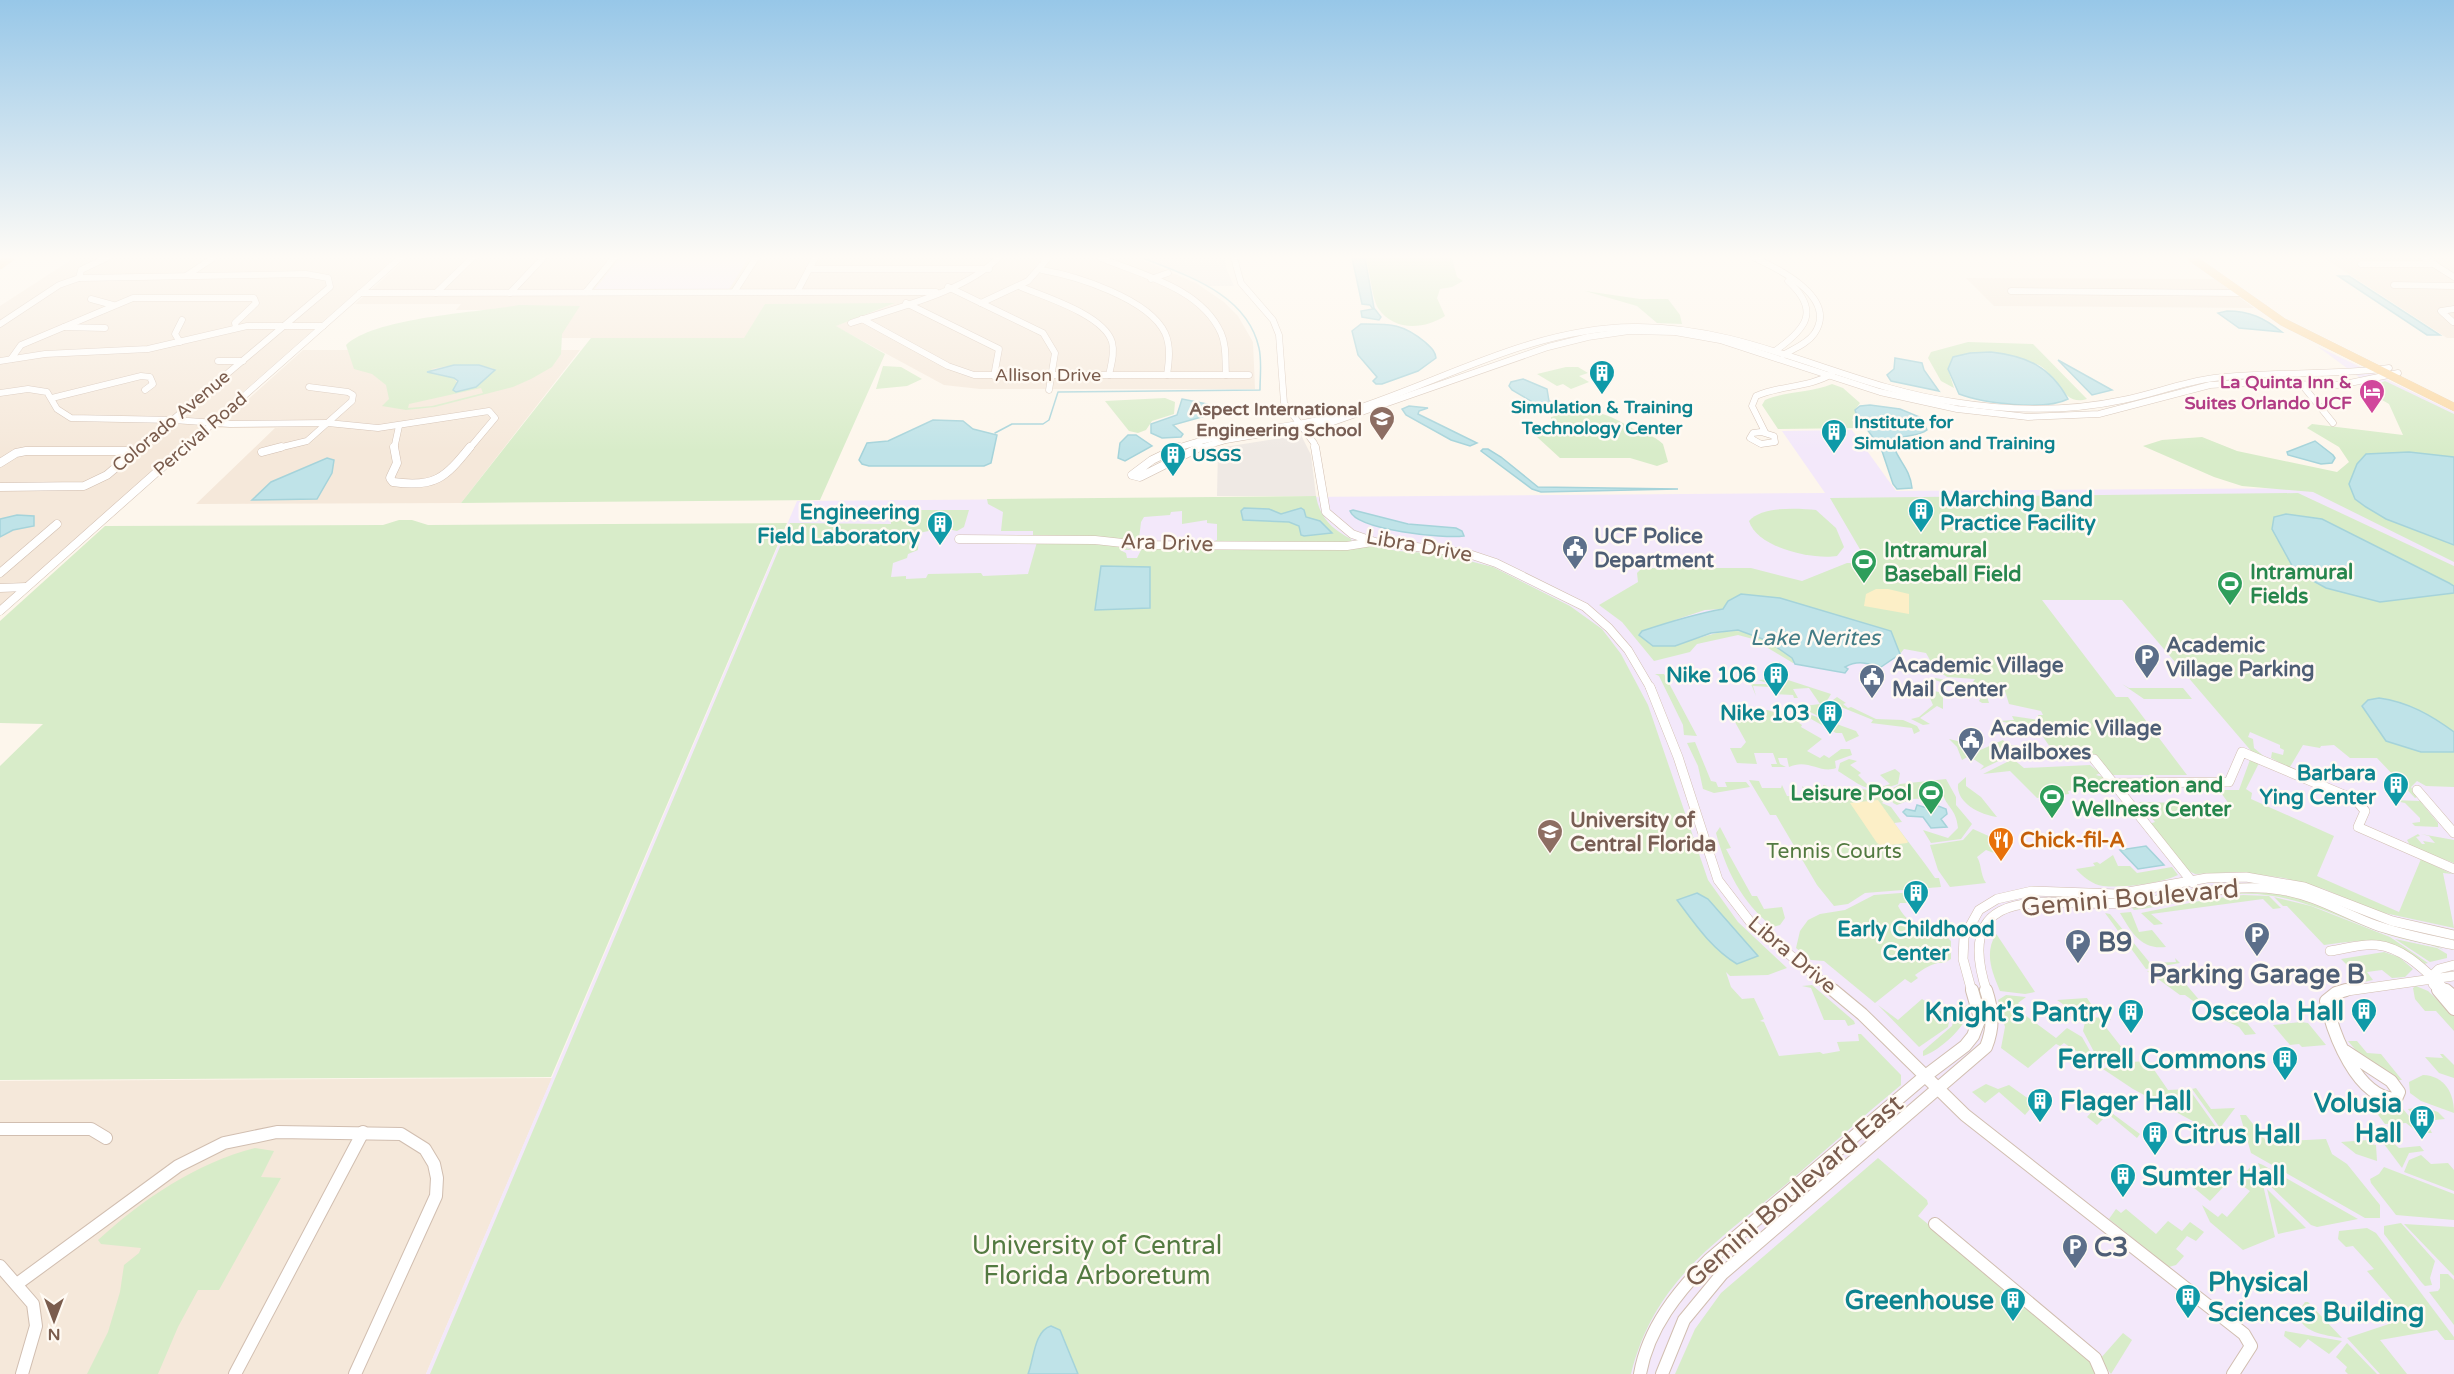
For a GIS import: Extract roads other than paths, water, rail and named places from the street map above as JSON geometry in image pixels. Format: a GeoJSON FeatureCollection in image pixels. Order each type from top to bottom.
{"type":"FeatureCollection","features":[{"type":"Feature","properties":{"kind":"main road"},"geometry":{"type":"LineString","coordinates":[[2285,322],[2378,370],[2398,373],[2454,400]]}},
{"type":"Feature","properties":{"kind":"main road"},"geometry":{"type":"LineString","coordinates":[[2297,322],[2454,407]]}},
{"type":"Feature","properties":{"kind":"street"},"geometry":{"type":"LineString","coordinates":[[11,359],[21,345],[74,322]]}},
{"type":"Feature","properties":{"kind":"street"},"geometry":{"type":"LineString","coordinates":[[180,342],[176,334],[181,322]]}},
{"type":"Feature","properties":{"kind":"street"},"geometry":{"type":"LineString","coordinates":[[235,322],[236,328]]}},
{"type":"Feature","properties":{"kind":"street","name":"Colorado Avenue"},"geometry":{"type":"LineString","coordinates":[[84,486],[107,475],[289,322]]}},
{"type":"Feature","properties":{"kind":"street","name":"Percival Road"},"geometry":{"type":"LineString","coordinates":[[0,611],[327,322]]}},
{"type":"Feature","properties":{"kind":"street","name":"Allison Drive"},"geometry":{"type":"LineString","coordinates":[[868,322],[960,372],[994,376],[1249,375]]}},
{"type":"Feature","properties":{"kind":"street"},"geometry":{"type":"LineString","coordinates":[[945,322],[999,349],[994,376]]}},
{"type":"Feature","properties":{"kind":"street"},"geometry":{"type":"LineString","coordinates":[[1021,322],[1043,333],[1051,340],[1056,350],[1049,390]]}},
{"type":"Feature","properties":{"kind":"street"},"geometry":{"type":"LineString","coordinates":[[1094,322],[1110,339],[1113,349],[1109,375]]}},
{"type":"Feature","properties":{"kind":"street"},"geometry":{"type":"LineString","coordinates":[[1156,322],[1167,339],[1167,375]]}},
{"type":"Feature","properties":{"kind":"street"},"geometry":{"type":"LineString","coordinates":[[1213,322],[1223,341],[1226,375]]}},
{"type":"Feature","properties":{"kind":"street"},"geometry":{"type":"LineString","coordinates":[[1274,322],[1279,335],[1284,403],[1304,427]]}},
{"type":"Feature","properties":{"kind":"street"},"geometry":{"type":"LineString","coordinates":[[1778,353],[1798,336],[1806,322]]}},
{"type":"Feature","properties":{"kind":"street"},"geometry":{"type":"LineString","coordinates":[[1778,353],[1803,344],[1813,336],[1818,322]]}},
{"type":"Feature","properties":{"kind":"street"},"geometry":{"type":"LineString","coordinates":[[0,361],[45,354],[124,352],[180,342],[236,328],[324,325]]}},
{"type":"Feature","properties":{"kind":"street"},"geometry":{"type":"LineString","coordinates":[[63,327],[105,328]]}},
{"type":"Feature","properties":{"kind":"street"},"geometry":{"type":"LineString","coordinates":[[1304,427],[1238,432],[1179,447],[1133,474],[1132,477],[1140,477],[1173,459],[1210,444],[1304,427],[1342,419],[1563,341],[1587,335],[1651,328],[1713,338],[1778,353],[1832,374],[1938,405],[2044,416],[2119,411],[2176,391],[2206,385],[2253,381],[2348,384],[2388,372]]}},
{"type":"Feature","properties":{"kind":"street"},"geometry":{"type":"LineString","coordinates":[[218,361],[243,361]]}},
{"type":"Feature","properties":{"kind":"street"},"geometry":{"type":"LineString","coordinates":[[1765,432],[1752,405],[1756,396],[1770,391],[1808,387],[1832,374],[1919,397],[2000,408],[2039,409],[2087,407],[2122,401],[2180,383],[2214,378],[2348,374],[2378,370]]}},
{"type":"Feature","properties":{"kind":"street"},"geometry":{"type":"LineString","coordinates":[[2292,374],[2333,423]]}},
{"type":"Feature","properties":{"kind":"street"},"geometry":{"type":"LineString","coordinates":[[52,398],[141,376],[150,377],[153,384],[145,390]]}},
{"type":"Feature","properties":{"kind":"street"},"geometry":{"type":"LineString","coordinates":[[262,452],[307,441],[351,404],[353,395],[348,392],[309,387]]}},
{"type":"Feature","properties":{"kind":"street"},"geometry":{"type":"LineString","coordinates":[[0,393],[39,389],[47,392],[57,409],[71,418],[328,423],[369,427],[430,422],[469,412],[489,411],[495,418],[448,474],[431,482],[402,483],[393,482],[390,478],[397,462],[392,446],[399,426]]}},
{"type":"Feature","properties":{"kind":"street","name":"Libra Drive"},"geometry":{"type":"LineString","coordinates":[[1304,427],[1316,447],[1326,512],[1339,526],[1352,534],[1375,542],[1466,553],[1487,560],[1586,607],[1610,628],[1628,650],[1653,693],[1678,757],[1718,880],[1732,901],[1758,930],[1862,1014],[1937,1091],[1965,1115],[2244,1334],[2251,1346],[2233,1374]]}},
{"type":"Feature","properties":{"kind":"street"},"geometry":{"type":"LineString","coordinates":[[0,463],[15,453],[26,451],[136,451]]}},
{"type":"Feature","properties":{"kind":"street"},"geometry":{"type":"LineString","coordinates":[[0,487],[84,486]]}},
{"type":"Feature","properties":{"kind":"street"},"geometry":{"type":"LineString","coordinates":[[0,573],[57,524]]}},
{"type":"Feature","properties":{"kind":"street","name":"Ara Drive"},"geometry":{"type":"LineString","coordinates":[[959,539],[1095,540],[1150,546],[1347,546],[1375,542]]}},
{"type":"Feature","properties":{"kind":"street"},"geometry":{"type":"LineString","coordinates":[[4,590],[24,590]]}},
{"type":"Feature","properties":{"kind":"street"},"geometry":{"type":"LineString","coordinates":[[2112,783],[2229,782],[2242,752],[2356,800],[2365,811],[2358,827],[2454,869]]}},
{"type":"Feature","properties":{"kind":"street"},"geometry":{"type":"LineString","coordinates":[[2094,759],[2200,890]]}},
{"type":"Feature","properties":{"kind":"street"},"geometry":{"type":"LineString","coordinates":[[2417,790],[2454,833]]}},
{"type":"Feature","properties":{"kind":"street","name":"Gemini Boulevard East"},"geometry":{"type":"LineString","coordinates":[[1640,1374],[1642,1362],[1659,1322],[1680,1289],[1710,1259],[1924,1077],[1965,1047],[1977,1028],[1979,1007],[1966,969],[1962,944],[1967,928],[1979,910],[1997,899],[2032,891],[2099,894],[2144,890],[2191,881],[2246,877],[2284,882],[2320,893],[2392,921],[2454,935]]}},
{"type":"Feature","properties":{"kind":"street","name":"Gemini Boulevard"},"geometry":{"type":"LineString","coordinates":[[1937,1091],[1980,1053],[1991,1038],[1994,1015],[1980,972],[1977,954],[1981,933],[2001,912],[2033,902],[2106,904],[2156,900],[2200,890],[2244,887],[2283,890],[2312,898],[2400,933],[2454,945]]}},
{"type":"Feature","properties":{"kind":"street"},"geometry":{"type":"LineString","coordinates":[[2099,894],[2106,904]]}},
{"type":"Feature","properties":{"kind":"street"},"geometry":{"type":"LineString","coordinates":[[2330,951],[2378,945],[2399,952],[2454,997]]}},
{"type":"Feature","properties":{"kind":"street"},"geometry":{"type":"LineString","coordinates":[[2430,978],[2439,969],[2454,965]]}},
{"type":"Feature","properties":{"kind":"street"},"geometry":{"type":"LineString","coordinates":[[1966,969],[1980,972]]}},
{"type":"Feature","properties":{"kind":"street"},"geometry":{"type":"LineString","coordinates":[[2345,1051],[2391,1082],[2399,1092],[2399,1096],[2392,1101],[2371,1093],[2345,1051],[2327,1017],[2326,1000],[2336,993],[2351,989],[2454,976]]}},
{"type":"Feature","properties":{"kind":"street"},"geometry":{"type":"LineString","coordinates":[[2430,978],[2444,1000],[2454,1010]]}},
{"type":"Feature","properties":{"kind":"street","name":"Gemini Boulevard East"},"geometry":{"type":"LineString","coordinates":[[1662,1374],[1684,1320],[1722,1274],[1937,1091]]}},
{"type":"Feature","properties":{"kind":"street"},"geometry":{"type":"LineString","coordinates":[[0,1129],[91,1128],[106,1138]]}},
{"type":"Feature","properties":{"kind":"street"},"geometry":{"type":"LineString","coordinates":[[17,1284],[178,1166],[224,1143],[276,1131],[401,1134],[414,1140],[425,1149],[437,1178],[436,1196],[355,1374]]}},
{"type":"Feature","properties":{"kind":"street"},"geometry":{"type":"LineString","coordinates":[[235,1374],[363,1132]]}},
{"type":"Feature","properties":{"kind":"street"},"geometry":{"type":"LineString","coordinates":[[1935,1224],[2095,1358],[2102,1374]]}},
{"type":"Feature","properties":{"kind":"street"},"geometry":{"type":"LineString","coordinates":[[0,1266],[33,1304],[36,1326],[22,1374]]}},
{"type":"Feature","properties":{"kind":"water"},"geometry":{"type":"Polygon","coordinates":[[[2231,322],[2267,322],[2282,332],[2239,328],[2231,322]]]}},
{"type":"Feature","properties":{"kind":"water"},"geometry":{"type":"Polygon","coordinates":[[[2408,322],[2420,322],[2440,335],[2427,335],[2408,322]]]}},
{"type":"Feature","properties":{"kind":"water"},"geometry":{"type":"Polygon","coordinates":[[[1361,324],[1395,326],[1409,331],[1425,342],[1436,358],[1418,371],[1376,384],[1373,381],[1377,377],[1358,355],[1352,331],[1361,324]]]}},
{"type":"Feature","properties":{"kind":"water"},"geometry":{"type":"Polygon","coordinates":[[[1991,352],[2015,356],[2036,365],[2053,378],[2068,399],[2058,403],[2029,405],[1982,400],[1959,394],[1948,369],[1953,357],[1991,352]]]}},
{"type":"Feature","properties":{"kind":"water"},"geometry":{"type":"Polygon","coordinates":[[[1895,358],[1922,363],[1924,370],[1939,391],[1891,381],[1887,375],[1894,369],[1895,358]]]}},
{"type":"Feature","properties":{"kind":"water"},"geometry":{"type":"Polygon","coordinates":[[[2058,360],[2112,390],[2092,395],[2058,360]]]}},
{"type":"Feature","properties":{"kind":"water"},"geometry":{"type":"Polygon","coordinates":[[[454,365],[479,365],[495,370],[476,387],[456,392],[453,390],[458,381],[454,378],[427,372],[454,365]]]}},
{"type":"Feature","properties":{"kind":"water"},"geometry":{"type":"Polygon","coordinates":[[[1523,379],[1547,389],[1549,401],[1562,407],[1548,411],[1509,386],[1511,382],[1523,379]]]}},
{"type":"Feature","properties":{"kind":"water"},"geometry":{"type":"Polygon","coordinates":[[[1182,399],[1207,404],[1202,410],[1205,416],[1173,425],[1183,434],[1181,437],[1162,438],[1151,433],[1151,424],[1177,415],[1182,399]]]}},
{"type":"Feature","properties":{"kind":"water"},"geometry":{"type":"Polygon","coordinates":[[[1409,406],[1428,408],[1419,411],[1418,414],[1477,443],[1470,446],[1451,440],[1406,415],[1402,409],[1409,406]]]}},
{"type":"Feature","properties":{"kind":"water"},"geometry":{"type":"Polygon","coordinates":[[[1860,406],[1900,409],[1922,418],[1927,430],[1893,440],[1896,452],[1911,480],[1912,488],[1897,489],[1893,484],[1881,448],[1857,416],[1855,410],[1860,406]]]}},
{"type":"Feature","properties":{"kind":"water"},"geometry":{"type":"Polygon","coordinates":[[[933,420],[963,421],[973,429],[997,435],[991,463],[984,466],[869,466],[862,464],[859,460],[867,443],[888,441],[933,420]]]}},
{"type":"Feature","properties":{"kind":"water"},"geometry":{"type":"Polygon","coordinates":[[[1128,435],[1136,435],[1152,446],[1125,461],[1118,458],[1120,443],[1128,435]]]}},
{"type":"Feature","properties":{"kind":"water"},"geometry":{"type":"Polygon","coordinates":[[[2315,441],[2333,455],[2335,458],[2332,463],[2321,464],[2288,455],[2287,452],[2315,441]]]}},
{"type":"Feature","properties":{"kind":"water"},"geometry":{"type":"Polygon","coordinates":[[[1488,449],[1501,457],[1538,487],[1678,489],[1541,492],[1532,489],[1481,451],[1488,449]]]}},
{"type":"Feature","properties":{"kind":"water"},"geometry":{"type":"Polygon","coordinates":[[[2409,452],[2454,457],[2454,545],[2386,519],[2355,499],[2349,484],[2357,464],[2366,454],[2409,452]]]}},
{"type":"Feature","properties":{"kind":"water"},"geometry":{"type":"Polygon","coordinates":[[[327,458],[334,460],[332,473],[317,499],[252,500],[271,482],[327,458]]]}},
{"type":"Feature","properties":{"kind":"water"},"geometry":{"type":"Polygon","coordinates":[[[1244,508],[1269,509],[1281,514],[1301,508],[1306,517],[1320,521],[1332,533],[1304,536],[1301,535],[1299,526],[1289,522],[1243,520],[1241,511],[1244,508]]]}},
{"type":"Feature","properties":{"kind":"water"},"geometry":{"type":"Polygon","coordinates":[[[1350,511],[1408,524],[1456,528],[1462,531],[1464,536],[1439,536],[1384,528],[1356,518],[1350,511]]]}},
{"type":"Feature","properties":{"kind":"water"},"geometry":{"type":"Polygon","coordinates":[[[2286,514],[2322,519],[2449,583],[2454,586],[2454,593],[2380,602],[2326,588],[2295,571],[2272,529],[2274,517],[2286,514]]]}},
{"type":"Feature","properties":{"kind":"water"},"geometry":{"type":"Polygon","coordinates":[[[17,515],[34,516],[34,526],[13,530],[0,537],[0,519],[17,515]]]}},
{"type":"Feature","properties":{"kind":"water"},"geometry":{"type":"Polygon","coordinates":[[[1101,566],[1150,567],[1150,608],[1095,610],[1101,566]]]}},
{"type":"Feature","properties":{"kind":"water","name":"Lake Nerites"},"geometry":{"type":"Polygon","coordinates":[[[1741,594],[1780,598],[1891,631],[1900,654],[1881,667],[1855,663],[1845,667],[1848,669],[1845,673],[1795,664],[1792,658],[1768,641],[1738,630],[1711,633],[1675,646],[1653,646],[1639,635],[1642,631],[1662,624],[1723,609],[1728,601],[1741,594]]]}},
{"type":"Feature","properties":{"kind":"water"},"geometry":{"type":"Polygon","coordinates":[[[2379,698],[2419,710],[2454,732],[2454,752],[2421,752],[2386,741],[2362,706],[2368,700],[2379,698]]]}},
{"type":"Feature","properties":{"kind":"water","name":"Leisure Pool"},"geometry":{"type":"Polygon","coordinates":[[[1933,804],[1946,809],[1947,814],[1941,819],[1947,827],[1931,828],[1923,817],[1907,816],[1903,812],[1906,809],[1915,811],[1917,805],[1927,808],[1933,804]]]}},
{"type":"Feature","properties":{"kind":"water"},"geometry":{"type":"Polygon","coordinates":[[[2146,846],[2164,865],[2138,869],[2120,850],[2146,846]]]}},
{"type":"Feature","properties":{"kind":"water"},"geometry":{"type":"Polygon","coordinates":[[[1697,893],[1708,899],[1758,956],[1737,964],[1711,943],[1677,900],[1697,893]]]}},
{"type":"Feature","properties":{"kind":"water"},"geometry":{"type":"Polygon","coordinates":[[[1051,1326],[1060,1330],[1078,1374],[1028,1374],[1038,1339],[1045,1329],[1051,1326]]]}},
{"type":"Feature","properties":{"kind":"waterway"},"geometry":{"type":"LineString","coordinates":[[995,433],[1012,424],[1043,424],[1049,420],[1058,392],[1260,390],[1259,348],[1247,322]]}},
{"type":"Feature","properties":{"kind":"place","name":"Simulation & Training Technology Center"},"geometry":{"type":"Point","coordinates":[1602,396]}},
{"type":"Feature","properties":{"kind":"place","name":"La Quinta Inn & Suites Orlando UCF"},"geometry":{"type":"Point","coordinates":[2372,415]}},
{"type":"Feature","properties":{"kind":"place","name":"Aspect International Engineering School"},"geometry":{"type":"Point","coordinates":[1382,442]}},
{"type":"Feature","properties":{"kind":"place","name":"Institute for Simulation and Training"},"geometry":{"type":"Point","coordinates":[1834,455]}},
{"type":"Feature","properties":{"kind":"place","name":"USGS"},"geometry":{"type":"Point","coordinates":[1173,478]}},
{"type":"Feature","properties":{"kind":"place","name":"Marching Band Practice Facility"},"geometry":{"type":"Point","coordinates":[1921,534]}},
{"type":"Feature","properties":{"kind":"place","name":"Engineering Field Laboratory"},"geometry":{"type":"Point","coordinates":[940,547]}},
{"type":"Feature","properties":{"kind":"place","name":"UCF Police Department"},"geometry":{"type":"Point","coordinates":[1575,571]}},
{"type":"Feature","properties":{"kind":"place","name":"Intramural Baseball Field"},"geometry":{"type":"Point","coordinates":[1864,585]}},
{"type":"Feature","properties":{"kind":"place","name":"Intramural Fields"},"geometry":{"type":"Point","coordinates":[2230,607]}},
{"type":"Feature","properties":{"kind":"place","name":"Academic Village Parking"},"geometry":{"type":"Point","coordinates":[2147,680]}},
{"type":"Feature","properties":{"kind":"place","name":"Nike 106"},"geometry":{"type":"Point","coordinates":[1776,698]}},
{"type":"Feature","properties":{"kind":"place","name":"Academic Village Mail Center"},"geometry":{"type":"Point","coordinates":[1872,700]}},
{"type":"Feature","properties":{"kind":"place","name":"Nike 103"},"geometry":{"type":"Point","coordinates":[1830,736]}},
{"type":"Feature","properties":{"kind":"place","name":"Academic Village Mailboxes"},"geometry":{"type":"Point","coordinates":[1971,763]}},
{"type":"Feature","properties":{"kind":"place","name":"Barbara Ying Center"},"geometry":{"type":"Point","coordinates":[2396,808]}},
{"type":"Feature","properties":{"kind":"place","name":"Leisure Pool"},"geometry":{"type":"Point","coordinates":[1931,816]}},
{"type":"Feature","properties":{"kind":"place","name":"Recreation and Wellness Center"},"geometry":{"type":"Point","coordinates":[2052,820]}},
{"type":"Feature","properties":{"kind":"place","name":"University of Central Florida"},"geometry":{"type":"Point","coordinates":[1550,855]}},
{"type":"Feature","properties":{"kind":"place","name":"Chick-fil-A"},"geometry":{"type":"Point","coordinates":[2001,863]}},
{"type":"Feature","properties":{"kind":"place","name":"Early Childhood Center"},"geometry":{"type":"Point","coordinates":[1916,916]}},
{"type":"Feature","properties":{"kind":"place","name":"Parking Garage B"},"geometry":{"type":"Point","coordinates":[2257,958]}},
{"type":"Feature","properties":{"kind":"place","name":"B9"},"geometry":{"type":"Point","coordinates":[2078,965]}},
{"type":"Feature","properties":{"kind":"place","name":"Osceola Hall"},"geometry":{"type":"Point","coordinates":[2364,1034]}},
{"type":"Feature","properties":{"kind":"place","name":"Knight's Pantry"},"geometry":{"type":"Point","coordinates":[2131,1035]}},
{"type":"Feature","properties":{"kind":"place","name":"Ferrell Commons"},"geometry":{"type":"Point","coordinates":[2285,1082]}},
{"type":"Feature","properties":{"kind":"place","name":"Flager Hall"},"geometry":{"type":"Point","coordinates":[2040,1124]}},
{"type":"Feature","properties":{"kind":"place","name":"Volusia Hall"},"geometry":{"type":"Point","coordinates":[2422,1141]}},
{"type":"Feature","properties":{"kind":"place","name":"Citrus Hall"},"geometry":{"type":"Point","coordinates":[2155,1157]}},
{"type":"Feature","properties":{"kind":"place","name":"Sumter Hall"},"geometry":{"type":"Point","coordinates":[2123,1199]}},
{"type":"Feature","properties":{"kind":"place","name":"C3"},"geometry":{"type":"Point","coordinates":[2075,1270]}},
{"type":"Feature","properties":{"kind":"place","name":"Physical Sciences Building"},"geometry":{"type":"Point","coordinates":[2188,1320]}},
{"type":"Feature","properties":{"kind":"place","name":"Greenhouse"},"geometry":{"type":"Point","coordinates":[2013,1323]}},
{"type":"Feature","properties":{"kind":"park label","name":"Tennis Courts"},"geometry":{"type":"Point","coordinates":[1834,851]}},
{"type":"Feature","properties":{"kind":"park label","name":"University of Central Florida Arboretum"},"geometry":{"type":"Point","coordinates":[1097,1260]}}]}
